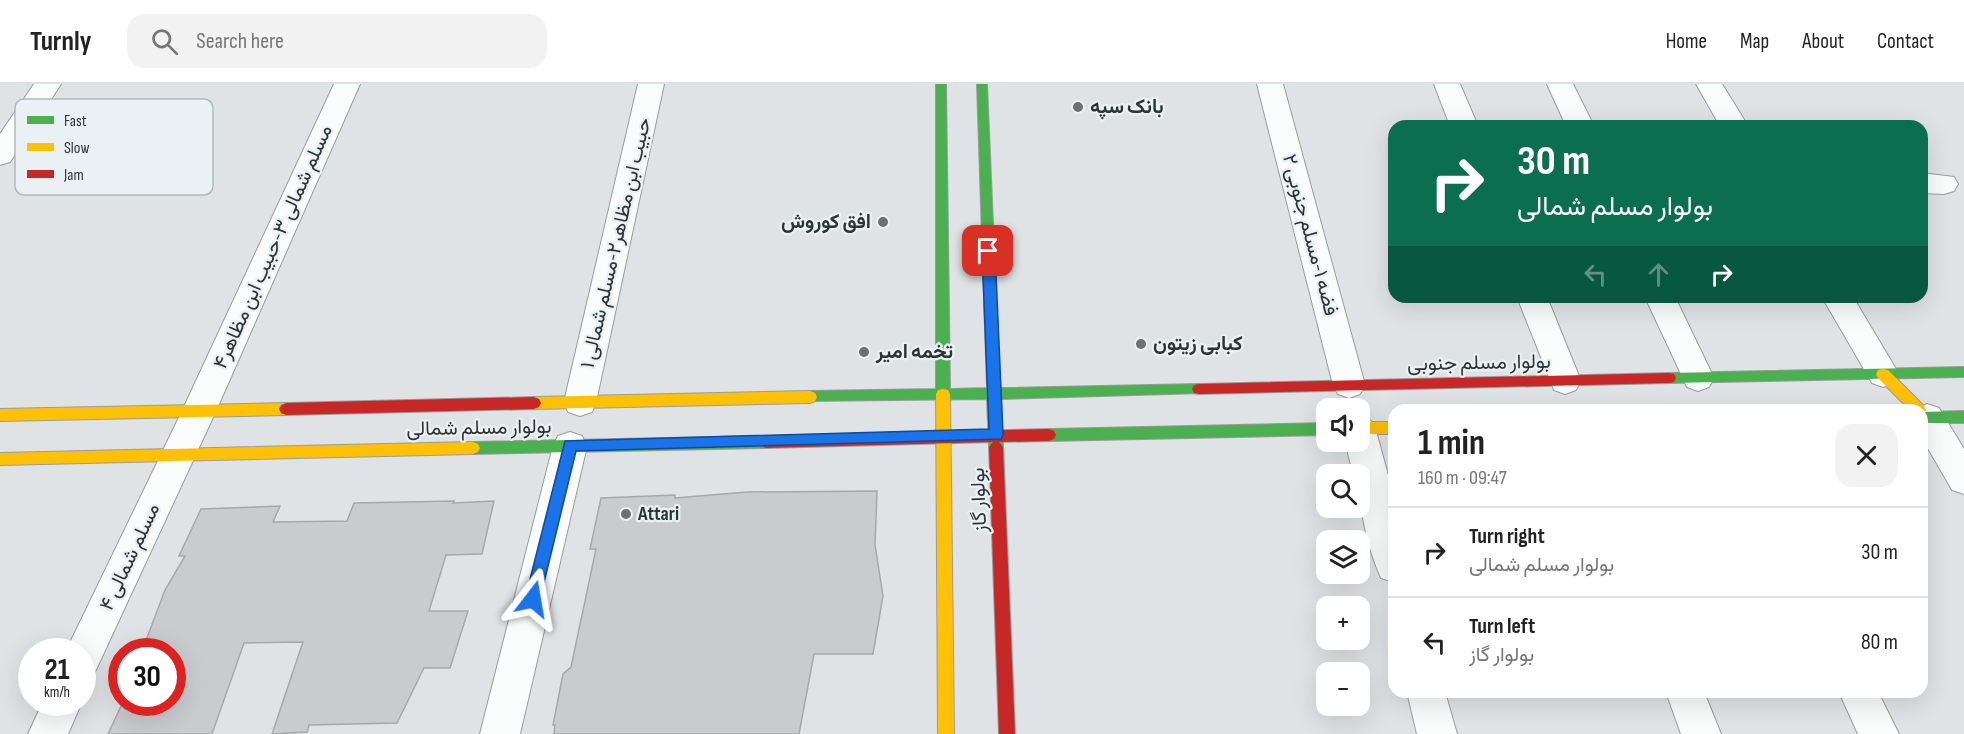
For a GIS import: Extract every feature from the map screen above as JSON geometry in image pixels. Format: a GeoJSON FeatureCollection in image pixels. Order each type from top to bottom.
{"type":"FeatureCollection","features":[{"type":"Feature","properties":{"kind":"main road","name":"بولوار گاز"},"geometry":{"type":"LineString","coordinates":[[941,84],[946,734]]}},
{"type":"Feature","properties":{"kind":"main road","name":"بولوار گاز"},"geometry":{"type":"LineString","coordinates":[[982,84],[1007,734]]}},
{"type":"Feature","properties":{"kind":"main road","name":"بولوار مسلم جنوبی"},"geometry":{"type":"LineString","coordinates":[[994,393],[1964,372]]}},
{"type":"Feature","properties":{"kind":"main road"},"geometry":{"type":"LineString","coordinates":[[1883,374],[1912,404]]}},
{"type":"Feature","properties":{"kind":"main road","name":"بولوار مسلم شمالی"},"geometry":{"type":"LineString","coordinates":[[0,415],[994,393]]}},
{"type":"Feature","properties":{"kind":"main road"},"geometry":{"type":"LineString","coordinates":[[1928,414],[1964,417]]}},
{"type":"Feature","properties":{"kind":"main road"},"geometry":{"type":"LineString","coordinates":[[1370,429],[1388,428]]}},
{"type":"Feature","properties":{"kind":"main road"},"geometry":{"type":"LineString","coordinates":[[996,435],[1316,429]]}},
{"type":"Feature","properties":{"kind":"main road","name":"بولوار مسلم شمالی"},"geometry":{"type":"LineString","coordinates":[[0,459],[996,435]]}},
{"type":"Feature","properties":{"kind":"street"},"geometry":{"type":"LineString","coordinates":[[38,99],[48,84]]}},
{"type":"Feature","properties":{"kind":"street","name":"مسلم شمالی ۳-حبیب ابن مظاهر۴"},"geometry":{"type":"LineString","coordinates":[[177,455],[347,84]]}},
{"type":"Feature","properties":{"kind":"street","name":"حبیب ابن مظاهر۲-مسلم شمالی ۱"},"geometry":{"type":"LineString","coordinates":[[580,402],[651,84]]}},
{"type":"Feature","properties":{"kind":"street","name":"فضه ۱-مسلم جنوبی ۲"},"geometry":{"type":"LineString","coordinates":[[1270,84],[1348,385]]}},
{"type":"Feature","properties":{"kind":"street"},"geometry":{"type":"LineString","coordinates":[[1447,84],[1462,120]]}},
{"type":"Feature","properties":{"kind":"street"},"geometry":{"type":"LineString","coordinates":[[1560,84],[1577,120]]}},
{"type":"Feature","properties":{"kind":"street"},"geometry":{"type":"LineString","coordinates":[[1709,84],[1730,120]]}},
{"type":"Feature","properties":{"kind":"street"},"geometry":{"type":"LineString","coordinates":[[0,155],[15,133]]}},
{"type":"Feature","properties":{"kind":"street"},"geometry":{"type":"LineString","coordinates":[[1534,303],[1565,381]]}},
{"type":"Feature","properties":{"kind":"street"},"geometry":{"type":"LineString","coordinates":[[1663,303],[1698,378]]}},
{"type":"Feature","properties":{"kind":"street"},"geometry":{"type":"LineString","coordinates":[[1841,303],[1883,374]]}},
{"type":"Feature","properties":{"kind":"street"},"geometry":{"type":"LineString","coordinates":[[1928,423],[1964,480]]}},
{"type":"Feature","properties":{"kind":"street"},"geometry":{"type":"LineString","coordinates":[[500,734],[570,446]]}},
{"type":"Feature","properties":{"kind":"street"},"geometry":{"type":"LineString","coordinates":[[1365,452],[1388,543]]}},
{"type":"Feature","properties":{"kind":"street","name":"مسلم شمالی ۴"},"geometry":{"type":"LineString","coordinates":[[92,638],[177,455]]}},
{"type":"Feature","properties":{"kind":"street"},"geometry":{"type":"LineString","coordinates":[[1428,698],[1437,734]]}},
{"type":"Feature","properties":{"kind":"street"},"geometry":{"type":"LineString","coordinates":[[1687,698],[1701,734]]}},
{"type":"Feature","properties":{"kind":"street"},"geometry":{"type":"LineString","coordinates":[[1861,698],[1879,734]]}},
{"type":"Feature","properties":{"kind":"street"},"geometry":{"type":"LineString","coordinates":[[48,734],[56,716]]}},
{"type":"Feature","properties":{"kind":"building"},"geometry":{"type":"Polygon","coordinates":[[[877,491],[875,545],[883,596],[873,654],[814,654],[799,734],[554,734],[555,725],[553,725],[563,674],[571,667],[596,549],[590,549],[601,498],[675,495],[675,498],[747,492],[877,491]]]}},
{"type":"Feature","properties":{"kind":"building"},"geometry":{"type":"Polygon","coordinates":[[[494,501],[482,554],[446,555],[429,611],[468,611],[450,668],[424,668],[397,723],[309,725],[307,732],[272,734],[303,642],[244,643],[212,734],[108,734],[116,716],[186,716],[186,638],[147,638],[165,590],[185,556],[179,556],[201,509],[280,506],[273,522],[347,521],[354,503],[494,501]]]}},
{"type":"Feature","properties":{"kind":"traffic: fast"},"geometry":{"type":"LineString","coordinates":[[941,84],[943,394]]}},
{"type":"Feature","properties":{"kind":"traffic: fast"},"geometry":{"type":"LineString","coordinates":[[982,84],[996,447]]}},
{"type":"Feature","properties":{"kind":"traffic: fast"},"geometry":{"type":"LineString","coordinates":[[1669,378],[1964,372]]}},
{"type":"Feature","properties":{"kind":"traffic: fast"},"geometry":{"type":"LineString","coordinates":[[810,397],[1199,389]]}},
{"type":"Feature","properties":{"kind":"traffic: fast"},"geometry":{"type":"LineString","coordinates":[[1928,418],[1964,417]]}},
{"type":"Feature","properties":{"kind":"traffic: fast"},"geometry":{"type":"LineString","coordinates":[[1049,435],[1316,429]]}},
{"type":"Feature","properties":{"kind":"traffic: fast"},"geometry":{"type":"LineString","coordinates":[[473,448],[766,442]]}},
{"type":"Feature","properties":{"kind":"traffic: slow"},"geometry":{"type":"LineString","coordinates":[[1883,374],[1913,404]]}},
{"type":"Feature","properties":{"kind":"traffic: slow"},"geometry":{"type":"LineString","coordinates":[[943,394],[946,734]]}},
{"type":"Feature","properties":{"kind":"traffic: slow"},"geometry":{"type":"LineString","coordinates":[[534,403],[810,397]]}},
{"type":"Feature","properties":{"kind":"traffic: slow"},"geometry":{"type":"LineString","coordinates":[[0,415],[286,409]]}},
{"type":"Feature","properties":{"kind":"traffic: slow"},"geometry":{"type":"LineString","coordinates":[[1370,428],[1388,428]]}},
{"type":"Feature","properties":{"kind":"traffic: slow"},"geometry":{"type":"LineString","coordinates":[[0,459],[473,448]]}},
{"type":"Feature","properties":{"kind":"traffic: jam"},"geometry":{"type":"LineString","coordinates":[[1199,389],[1669,378]]}},
{"type":"Feature","properties":{"kind":"traffic: jam"},"geometry":{"type":"LineString","coordinates":[[286,409],[534,403]]}},
{"type":"Feature","properties":{"kind":"traffic: jam"},"geometry":{"type":"LineString","coordinates":[[766,442],[1049,435]]}},
{"type":"Feature","properties":{"kind":"traffic: jam"},"geometry":{"type":"LineString","coordinates":[[996,447],[1007,734]]}},
{"type":"Feature","properties":{"kind":"place","name":"بانک سپه"},"geometry":{"type":"Point","coordinates":[1078,107]}},
{"type":"Feature","properties":{"kind":"place","name":"افق کوروش"},"geometry":{"type":"Point","coordinates":[883,222]}},
{"type":"Feature","properties":{"kind":"place","name":"کبابی زیتون"},"geometry":{"type":"Point","coordinates":[1141,344]}},
{"type":"Feature","properties":{"kind":"place","name":"تخمه امیر"},"geometry":{"type":"Point","coordinates":[864,352]}},
{"type":"Feature","properties":{"kind":"place","name":"Attari"},"geometry":{"type":"Point","coordinates":[626,514]}},
{"type":"Feature","properties":{"kind":"route"},"geometry":{"type":"LineString","coordinates":[[533,599],[570,446],[996,435],[988,251]]}}]}
